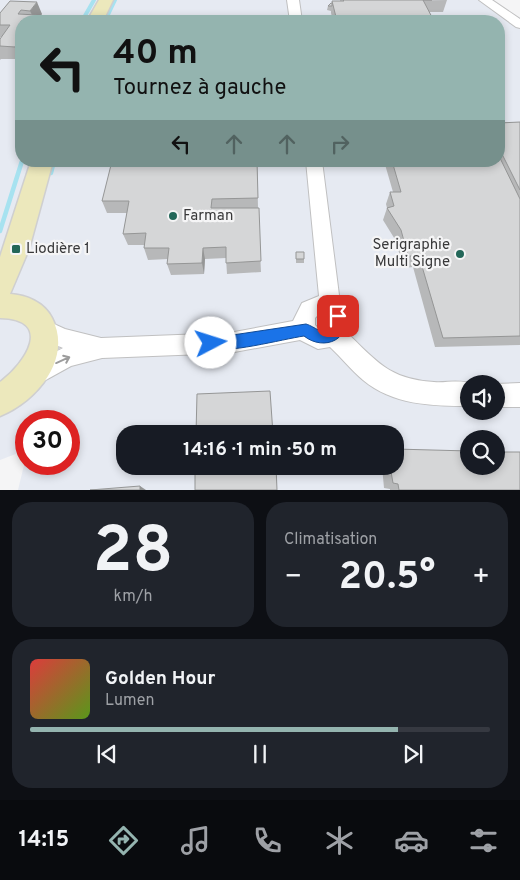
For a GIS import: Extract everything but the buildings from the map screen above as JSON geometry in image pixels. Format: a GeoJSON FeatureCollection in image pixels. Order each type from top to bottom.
{"type":"FeatureCollection","features":[{"type":"Feature","properties":{"kind":"main road"},"geometry":{"type":"LineString","coordinates":[[98,15],[106,0]]}},
{"type":"Feature","properties":{"kind":"main road"},"geometry":{"type":"LineString","coordinates":[[0,286],[16,249],[40,167]]}},
{"type":"Feature","properties":{"kind":"main road"},"geometry":{"type":"LineString","coordinates":[[0,400],[12,393],[28,379],[42,353],[44,340],[43,329],[35,316],[11,307],[15,291],[16,249]]}},
{"type":"Feature","properties":{"kind":"street"},"geometry":{"type":"LineString","coordinates":[[293,0],[295,15]]}},
{"type":"Feature","properties":{"kind":"street"},"geometry":{"type":"LineString","coordinates":[[484,0],[520,24]]}},
{"type":"Feature","properties":{"kind":"street"},"geometry":{"type":"LineString","coordinates":[[315,167],[330,308]]}},
{"type":"Feature","properties":{"kind":"street"},"geometry":{"type":"LineString","coordinates":[[318,305],[330,308],[338,316],[337,331],[328,337],[315,337],[306,330],[303,319],[308,310],[318,305]]}},
{"type":"Feature","properties":{"kind":"street"},"geometry":{"type":"LineString","coordinates":[[43,329],[63,338],[102,348]]}},
{"type":"Feature","properties":{"kind":"street"},"geometry":{"type":"LineString","coordinates":[[28,379],[68,357],[102,348],[229,342],[306,330]]}},
{"type":"Feature","properties":{"kind":"street"},"geometry":{"type":"LineString","coordinates":[[333,335],[367,368],[389,384],[426,394],[460,394]]}},
{"type":"Feature","properties":{"kind":"street"},"geometry":{"type":"LineString","coordinates":[[505,395],[520,395]]}},
{"type":"Feature","properties":{"kind":"shaded area"},"geometry":{"type":"Polygon","coordinates":[[[0,0],[485,0],[520,24],[520,490],[18,490],[22,475],[80,475],[80,410],[15,410],[15,454],[0,460],[0,0]]]}},
{"type":"Feature","properties":{"kind":"waterway"},"geometry":{"type":"LineString","coordinates":[[85,15],[94,0]]}},
{"type":"Feature","properties":{"kind":"waterway"},"geometry":{"type":"LineString","coordinates":[[108,15],[115,0]]}},
{"type":"Feature","properties":{"kind":"waterway"},"geometry":{"type":"LineString","coordinates":[[0,231],[20,167]]}},
{"type":"Feature","properties":{"kind":"waterway"},"geometry":{"type":"LineString","coordinates":[[51,173],[52,167]]}},
{"type":"Feature","properties":{"kind":"place","name":"Farman"},"geometry":{"type":"Point","coordinates":[173,216]}},
{"type":"Feature","properties":{"kind":"place","name":"Liodière 1"},"geometry":{"type":"Point","coordinates":[16,249]}},
{"type":"Feature","properties":{"kind":"place","name":"Serigraphie Multi Signe"},"geometry":{"type":"Point","coordinates":[460,254]}},
{"type":"Feature","properties":{"kind":"route"},"geometry":{"type":"LineString","coordinates":[[211,343],[306,330],[315,337],[328,337],[337,331],[339,326],[338,316]]}}]}
